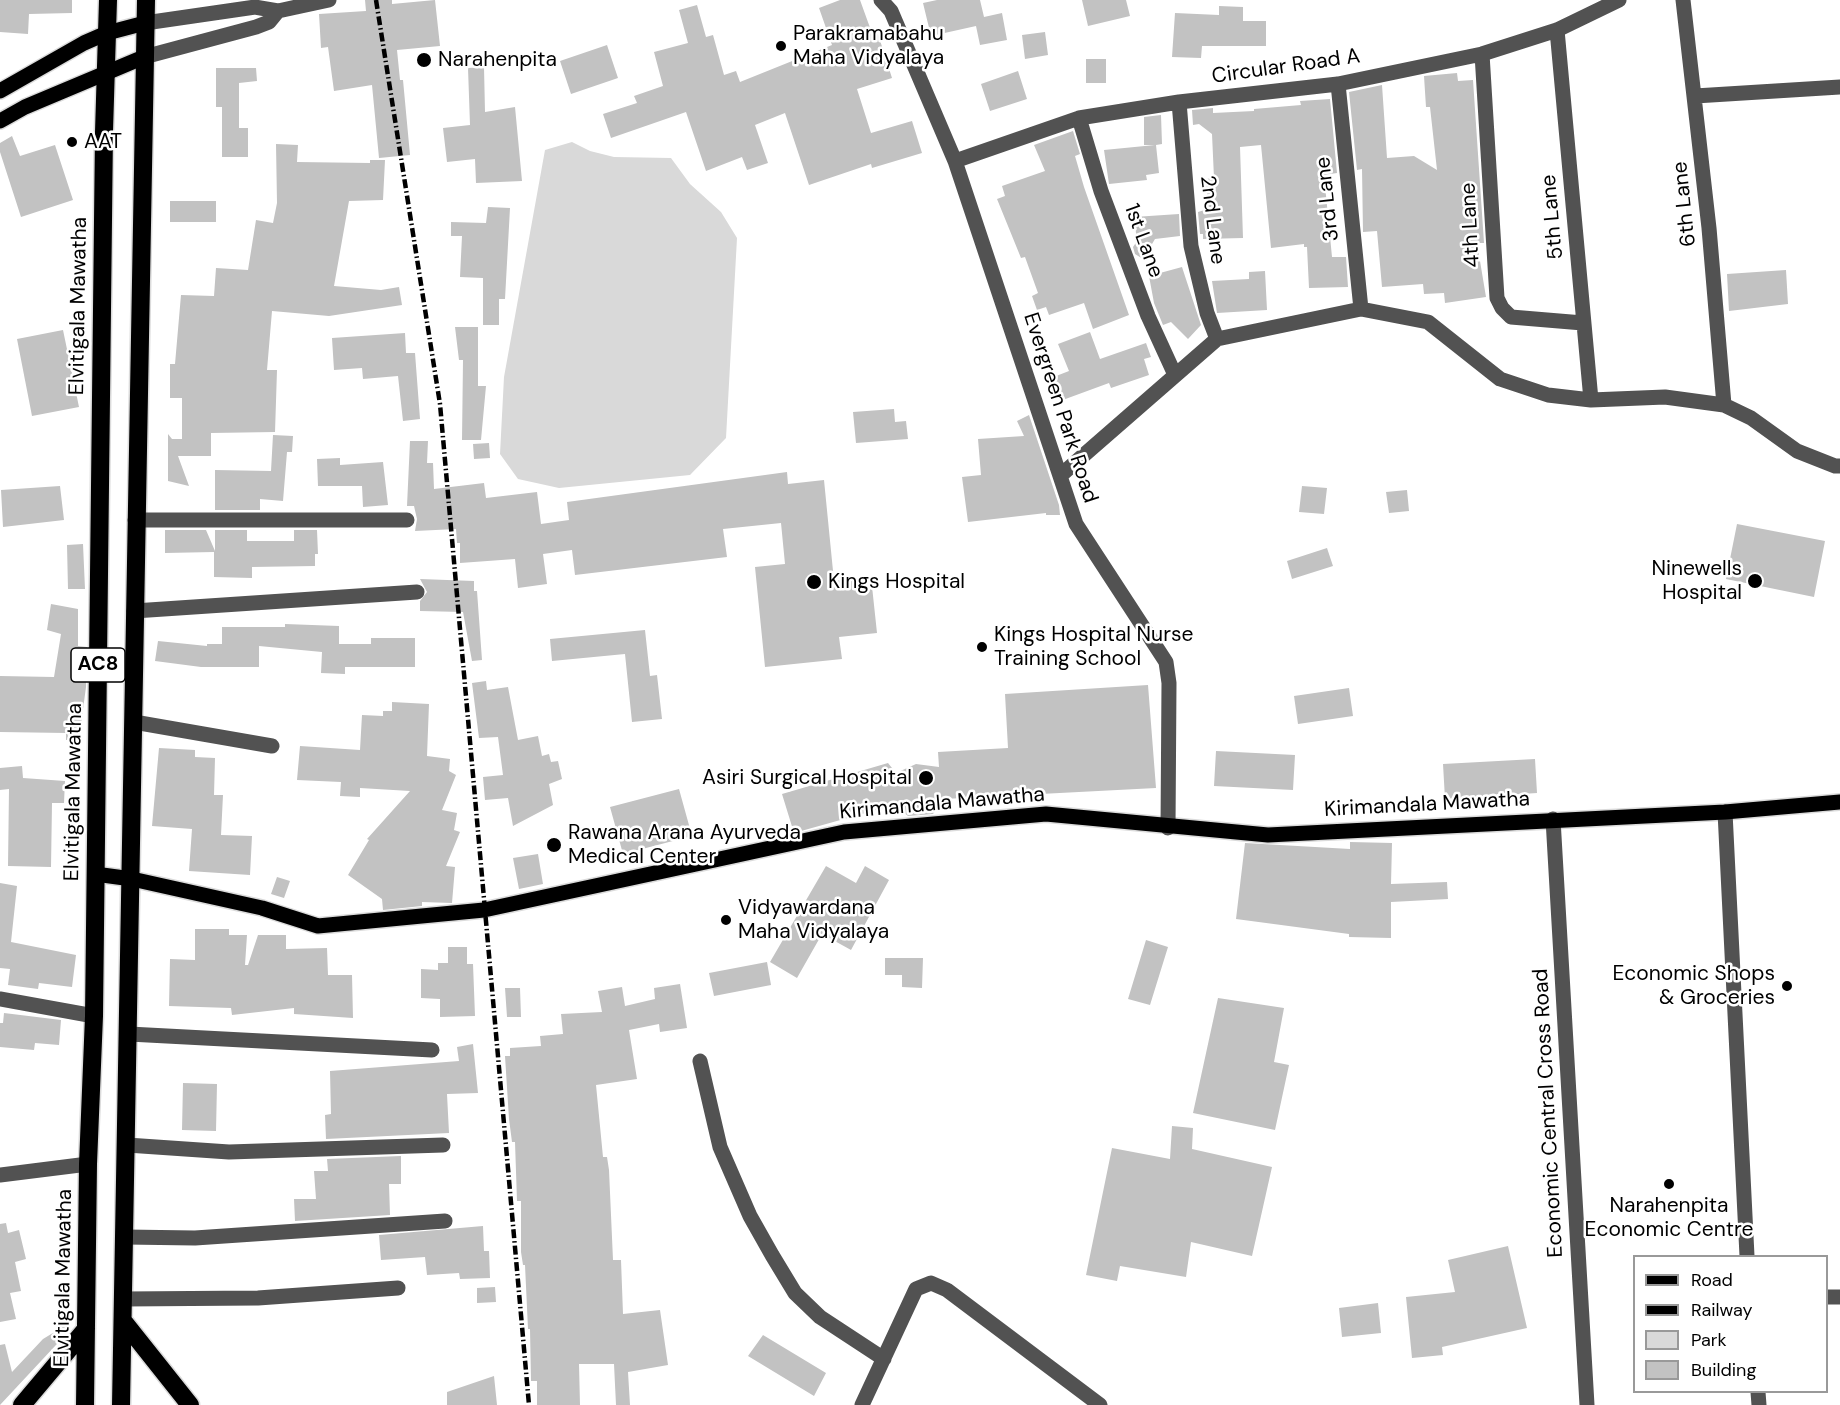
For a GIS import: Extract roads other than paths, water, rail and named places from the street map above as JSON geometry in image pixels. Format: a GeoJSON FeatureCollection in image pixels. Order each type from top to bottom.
{"type":"FeatureCollection","features":[{"type":"Feature","properties":{"kind":"highway","name":"Elvitigala Mawatha"},"geometry":{"type":"LineString","coordinates":[[85,1405],[88,1164],[94,1016],[105,73],[108,0]]}},
{"type":"Feature","properties":{"kind":"highway","name":"AC8"},"geometry":{"type":"LineString","coordinates":[[121,1405],[146,0]]}},
{"type":"Feature","properties":{"kind":"highway"},"geometry":{"type":"LineString","coordinates":[[124,1322],[190,1405]]}},
{"type":"Feature","properties":{"kind":"highway"},"geometry":{"type":"LineString","coordinates":[[22,1405],[87,1329]]}},
{"type":"Feature","properties":{"kind":"main road"},"geometry":{"type":"LineString","coordinates":[[0,91],[84,43],[107,33],[145,23]]}},
{"type":"Feature","properties":{"kind":"main road"},"geometry":{"type":"LineString","coordinates":[[0,121],[25,107],[144,57]]}},
{"type":"Feature","properties":{"kind":"main road","name":"Kirimandala Mawatha"},"geometry":{"type":"LineString","coordinates":[[95,874],[132,879],[262,908],[318,926],[484,910],[844,832],[1046,814],[1168,828],[1268,835],[1725,812],[1840,802]]}},
{"type":"Feature","properties":{"kind":"street"},"geometry":{"type":"LineString","coordinates":[[145,23],[255,7],[278,11],[329,0]]}},
{"type":"Feature","properties":{"kind":"street","name":"Evergreen Park Road"},"geometry":{"type":"LineString","coordinates":[[881,0],[891,11],[955,161],[1076,524],[1166,662],[1169,683],[1168,828]]}},
{"type":"Feature","properties":{"kind":"street","name":"Circular Road A"},"geometry":{"type":"LineString","coordinates":[[955,161],[1079,118],[1179,102],[1338,84],[1482,54],[1557,30],[1618,0]]}},
{"type":"Feature","properties":{"kind":"street","name":"6th Lane"},"geometry":{"type":"LineString","coordinates":[[1683,0],[1695,96],[1724,405]]}},
{"type":"Feature","properties":{"kind":"street"},"geometry":{"type":"LineString","coordinates":[[144,57],[256,27],[269,22],[278,11]]}},
{"type":"Feature","properties":{"kind":"street","name":"5th Lane"},"geometry":{"type":"LineString","coordinates":[[1557,30],[1591,400]]}},
{"type":"Feature","properties":{"kind":"street","name":"4th Lane"},"geometry":{"type":"LineString","coordinates":[[1482,54],[1497,297],[1502,308],[1511,317],[1583,323]]}},
{"type":"Feature","properties":{"kind":"street","name":"3rd Lane"},"geometry":{"type":"LineString","coordinates":[[1338,84],[1361,309]]}},
{"type":"Feature","properties":{"kind":"street"},"geometry":{"type":"LineString","coordinates":[[1695,96],[1840,87]]}},
{"type":"Feature","properties":{"kind":"street","name":"2nd Lane"},"geometry":{"type":"LineString","coordinates":[[1179,102],[1191,246],[1207,313],[1217,339]]}},
{"type":"Feature","properties":{"kind":"street","name":"1st Lane"},"geometry":{"type":"LineString","coordinates":[[1079,118],[1101,191],[1148,316],[1175,375]]}},
{"type":"Feature","properties":{"kind":"street"},"geometry":{"type":"LineString","coordinates":[[1061,475],[1114,432],[1217,339],[1361,309],[1428,322],[1500,379],[1548,395],[1591,400],[1665,397],[1724,405],[1751,418],[1797,451],[1840,466]]}},
{"type":"Feature","properties":{"kind":"street"},"geometry":{"type":"LineString","coordinates":[[135,520],[407,520]]}},
{"type":"Feature","properties":{"kind":"street"},"geometry":{"type":"LineString","coordinates":[[134,611],[417,592]]}},
{"type":"Feature","properties":{"kind":"street"},"geometry":{"type":"LineString","coordinates":[[134,723],[272,746]]}},
{"type":"Feature","properties":{"kind":"street"},"geometry":{"type":"LineString","coordinates":[[1725,812],[1747,1255]]}},
{"type":"Feature","properties":{"kind":"street","name":"Economic Central Cross Road"},"geometry":{"type":"LineString","coordinates":[[1553,819],[1587,1405]]}},
{"type":"Feature","properties":{"kind":"street"},"geometry":{"type":"LineString","coordinates":[[0,999],[94,1016]]}},
{"type":"Feature","properties":{"kind":"street"},"geometry":{"type":"LineString","coordinates":[[129,1034],[432,1050]]}},
{"type":"Feature","properties":{"kind":"street"},"geometry":{"type":"LineString","coordinates":[[700,1061],[720,1147],[750,1215],[795,1293],[820,1317],[884,1359]]}},
{"type":"Feature","properties":{"kind":"street"},"geometry":{"type":"LineString","coordinates":[[127,1145],[230,1152],[443,1145]]}},
{"type":"Feature","properties":{"kind":"street"},"geometry":{"type":"LineString","coordinates":[[0,1175],[88,1164]]}},
{"type":"Feature","properties":{"kind":"street"},"geometry":{"type":"LineString","coordinates":[[125,1237],[195,1238],[445,1221]]}},
{"type":"Feature","properties":{"kind":"street"},"geometry":{"type":"LineString","coordinates":[[862,1405],[916,1289],[931,1283],[947,1290],[1100,1405]]}},
{"type":"Feature","properties":{"kind":"street"},"geometry":{"type":"LineString","coordinates":[[124,1299],[258,1298],[398,1287]]}},
{"type":"Feature","properties":{"kind":"railway"},"geometry":{"type":"LineString","coordinates":[[376,0],[440,404],[529,1405]]}},
{"type":"Feature","properties":{"kind":"place","name":"Parakramabahu Maha Vidyalaya"},"geometry":{"type":"Point","coordinates":[781,46]}},
{"type":"Feature","properties":{"kind":"place","name":"Narahenpita"},"geometry":{"type":"Point","coordinates":[424,60]}},
{"type":"Feature","properties":{"kind":"place","name":"AAT"},"geometry":{"type":"Point","coordinates":[72,142]}},
{"type":"Feature","properties":{"kind":"place","name":"Ninewells Hospital"},"geometry":{"type":"Point","coordinates":[1755,581]}},
{"type":"Feature","properties":{"kind":"place","name":"Kings Hospital"},"geometry":{"type":"Point","coordinates":[814,582]}},
{"type":"Feature","properties":{"kind":"place","name":"Kings Hospital Nurse Training School"},"geometry":{"type":"Point","coordinates":[982,647]}},
{"type":"Feature","properties":{"kind":"place","name":"Asiri Surgical Hospital"},"geometry":{"type":"Point","coordinates":[926,778]}},
{"type":"Feature","properties":{"kind":"place","name":"Rawana Arana Ayurveda Medical Center"},"geometry":{"type":"Point","coordinates":[554,845]}},
{"type":"Feature","properties":{"kind":"place","name":"Vidyawardana Maha Vidyalaya"},"geometry":{"type":"Point","coordinates":[726,920]}},
{"type":"Feature","properties":{"kind":"place","name":"Economic Shops & Groceries"},"geometry":{"type":"Point","coordinates":[1787,986]}},
{"type":"Feature","properties":{"kind":"place","name":"Narahenpita Economic Centre"},"geometry":{"type":"Point","coordinates":[1669,1184]}}]}
